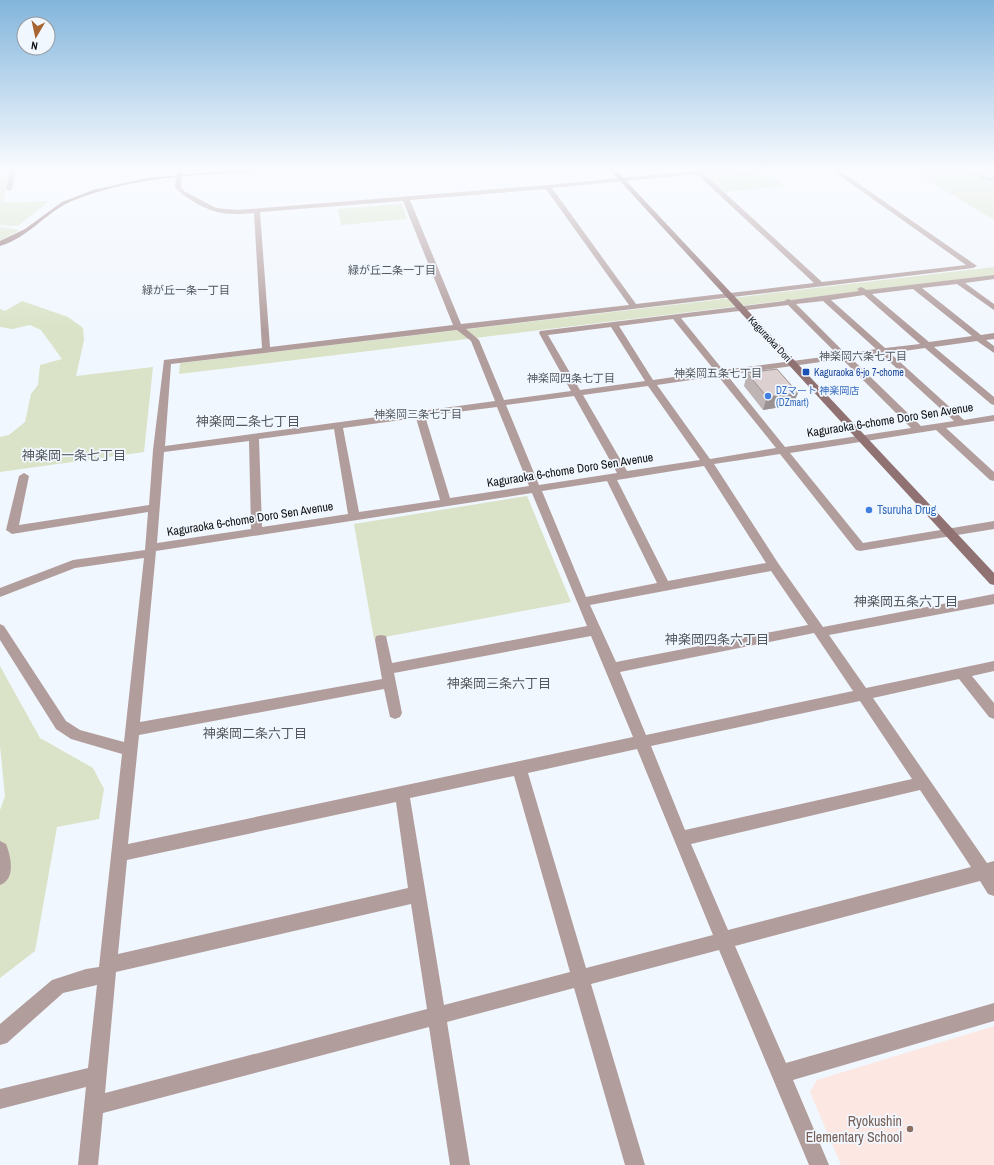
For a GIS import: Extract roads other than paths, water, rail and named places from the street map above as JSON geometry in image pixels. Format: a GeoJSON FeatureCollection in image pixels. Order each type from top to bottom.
{"type":"FeatureCollection","features":[{"type":"Feature","properties":{"kind":"street"},"geometry":{"type":"LineString","coordinates":[[0,244],[37,222]]}},
{"type":"Feature","properties":{"kind":"street"},"geometry":{"type":"LineString","coordinates":[[258,222],[266,350]]}},
{"type":"Feature","properties":{"kind":"street"},"geometry":{"type":"LineString","coordinates":[[415,222],[458,327],[475,340],[582,602],[612,668],[681,839],[782,1074],[819,1165]]}},
{"type":"Feature","properties":{"kind":"street"},"geometry":{"type":"LineString","coordinates":[[574,222],[634,306]]}},
{"type":"Feature","properties":{"kind":"street","name":"Kaguraoka Dori"},"geometry":{"type":"LineString","coordinates":[[661,222],[994,582]]}},
{"type":"Feature","properties":{"kind":"street"},"geometry":{"type":"LineString","coordinates":[[753,222],[820,284]]}},
{"type":"Feature","properties":{"kind":"street"},"geometry":{"type":"LineString","coordinates":[[88,1165],[150,551],[167,362],[973,266],[910,222]]}},
{"type":"Feature","properties":{"kind":"street"},"geometry":{"type":"LineString","coordinates":[[624,475],[576,393],[544,333],[788,301],[994,277]]}},
{"type":"Feature","properties":{"kind":"street"},"geometry":{"type":"LineString","coordinates":[[850,280],[994,402]]}},
{"type":"Feature","properties":{"kind":"street"},"geometry":{"type":"LineString","coordinates":[[958,281],[994,308]]}},
{"type":"Feature","properties":{"kind":"street"},"geometry":{"type":"LineString","coordinates":[[914,286],[994,350]]}},
{"type":"Feature","properties":{"kind":"street"},"geometry":{"type":"LineString","coordinates":[[824,297],[962,423]]}},
{"type":"Feature","properties":{"kind":"street"},"geometry":{"type":"LineString","coordinates":[[788,301],[918,429]]}},
{"type":"Feature","properties":{"kind":"street"},"geometry":{"type":"LineString","coordinates":[[675,316],[860,547],[994,525]]}},
{"type":"Feature","properties":{"kind":"street"},"geometry":{"type":"LineString","coordinates":[[613,324],[651,383],[707,462],[774,566],[863,694],[922,783],[988,870],[994,888]]}},
{"type":"Feature","properties":{"kind":"street"},"geometry":{"type":"LineString","coordinates":[[158,450],[994,336]]}},
{"type":"Feature","properties":{"kind":"street"},"geometry":{"type":"LineString","coordinates":[[420,415],[446,502]]}},
{"type":"Feature","properties":{"kind":"street","name":"Kaguraoka 6-chome Doro Sen Avenue"},"geometry":{"type":"LineString","coordinates":[[0,593],[73,564],[257,531],[994,418]]}},
{"type":"Feature","properties":{"kind":"street"},"geometry":{"type":"LineString","coordinates":[[338,425],[354,516]]}},
{"type":"Feature","properties":{"kind":"street"},"geometry":{"type":"LineString","coordinates":[[938,426],[994,478]]}},
{"type":"Feature","properties":{"kind":"street"},"geometry":{"type":"LineString","coordinates":[[254,437],[257,531]]}},
{"type":"Feature","properties":{"kind":"street"},"geometry":{"type":"LineString","coordinates":[[24,476],[12,530],[153,508]]}},
{"type":"Feature","properties":{"kind":"street"},"geometry":{"type":"LineString","coordinates":[[610,477],[666,587]]}},
{"type":"Feature","properties":{"kind":"street"},"geometry":{"type":"LineString","coordinates":[[582,602],[774,566]]}},
{"type":"Feature","properties":{"kind":"street"},"geometry":{"type":"LineString","coordinates":[[612,668],[994,599]]}},
{"type":"Feature","properties":{"kind":"street"},"geometry":{"type":"LineString","coordinates":[[0,630],[61,725],[76,735],[129,750]]}},
{"type":"Feature","properties":{"kind":"street"},"geometry":{"type":"LineString","coordinates":[[387,669],[594,630]]}},
{"type":"Feature","properties":{"kind":"street"},"geometry":{"type":"LineString","coordinates":[[381,640],[395,713]]}},
{"type":"Feature","properties":{"kind":"street"},"geometry":{"type":"LineString","coordinates":[[119,854],[994,666]]}},
{"type":"Feature","properties":{"kind":"street"},"geometry":{"type":"LineString","coordinates":[[961,672],[994,713]]}},
{"type":"Feature","properties":{"kind":"street"},"geometry":{"type":"LineString","coordinates":[[131,730],[389,683]]}},
{"type":"Feature","properties":{"kind":"street"},"geometry":{"type":"LineString","coordinates":[[519,768],[635,1165]]}},
{"type":"Feature","properties":{"kind":"street"},"geometry":{"type":"LineString","coordinates":[[681,839],[922,783]]}},
{"type":"Feature","properties":{"kind":"street"},"geometry":{"type":"LineString","coordinates":[[402,794],[417,894],[438,1016],[460,1165]]}},
{"type":"Feature","properties":{"kind":"street"},"geometry":{"type":"LineString","coordinates":[[0,849],[3,873],[0,877]]}},
{"type":"Feature","properties":{"kind":"street"},"geometry":{"type":"LineString","coordinates":[[94,1106],[988,870]]}},
{"type":"Feature","properties":{"kind":"street"},"geometry":{"type":"LineString","coordinates":[[0,1036],[58,986],[107,970],[417,894]]}},
{"type":"Feature","properties":{"kind":"street"},"geometry":{"type":"LineString","coordinates":[[782,1074],[994,1012]]}},
{"type":"Feature","properties":{"kind":"street"},"geometry":{"type":"LineString","coordinates":[[0,1099],[97,1074]]}},
{"type":"Feature","properties":{"kind":"place","name":"Kaguraoka 6-jo 7-chome"},"geometry":{"type":"Point","coordinates":[806,372]}},
{"type":"Feature","properties":{"kind":"place","name":"DZマート 神楽岡店 (DZmart)"},"geometry":{"type":"Point","coordinates":[768,396]}},
{"type":"Feature","properties":{"kind":"place","name":"Tsuruha Drug"},"geometry":{"type":"Point","coordinates":[869,510]}},
{"type":"Feature","properties":{"kind":"place","name":"Ryokushin Elementary School"},"geometry":{"type":"Point","coordinates":[910,1129]}},
{"type":"Feature","properties":{"kind":"district","name":"緑が丘二条一丁目"},"geometry":{"type":"Point","coordinates":[392,270]}},
{"type":"Feature","properties":{"kind":"district","name":"緑が丘一条一丁目"},"geometry":{"type":"Point","coordinates":[186,290]}},
{"type":"Feature","properties":{"kind":"district","name":"神楽岡六条七丁目"},"geometry":{"type":"Point","coordinates":[863,356]}},
{"type":"Feature","properties":{"kind":"district","name":"神楽岡五条七丁目"},"geometry":{"type":"Point","coordinates":[718,373]}},
{"type":"Feature","properties":{"kind":"district","name":"神楽岡四条七丁目"},"geometry":{"type":"Point","coordinates":[571,378]}},
{"type":"Feature","properties":{"kind":"district","name":"神楽岡三条七丁目"},"geometry":{"type":"Point","coordinates":[418,414]}},
{"type":"Feature","properties":{"kind":"district","name":"神楽岡二条七丁目"},"geometry":{"type":"Point","coordinates":[248,421]}},
{"type":"Feature","properties":{"kind":"district","name":"神楽岡一条七丁目"},"geometry":{"type":"Point","coordinates":[74,455]}},
{"type":"Feature","properties":{"kind":"district","name":"神楽岡五条六丁目"},"geometry":{"type":"Point","coordinates":[906,601]}},
{"type":"Feature","properties":{"kind":"district","name":"神楽岡四条六丁目"},"geometry":{"type":"Point","coordinates":[717,639]}},
{"type":"Feature","properties":{"kind":"district","name":"神楽岡三条六丁目"},"geometry":{"type":"Point","coordinates":[499,683]}},
{"type":"Feature","properties":{"kind":"district","name":"神楽岡二条六丁目"},"geometry":{"type":"Point","coordinates":[255,733]}}]}
